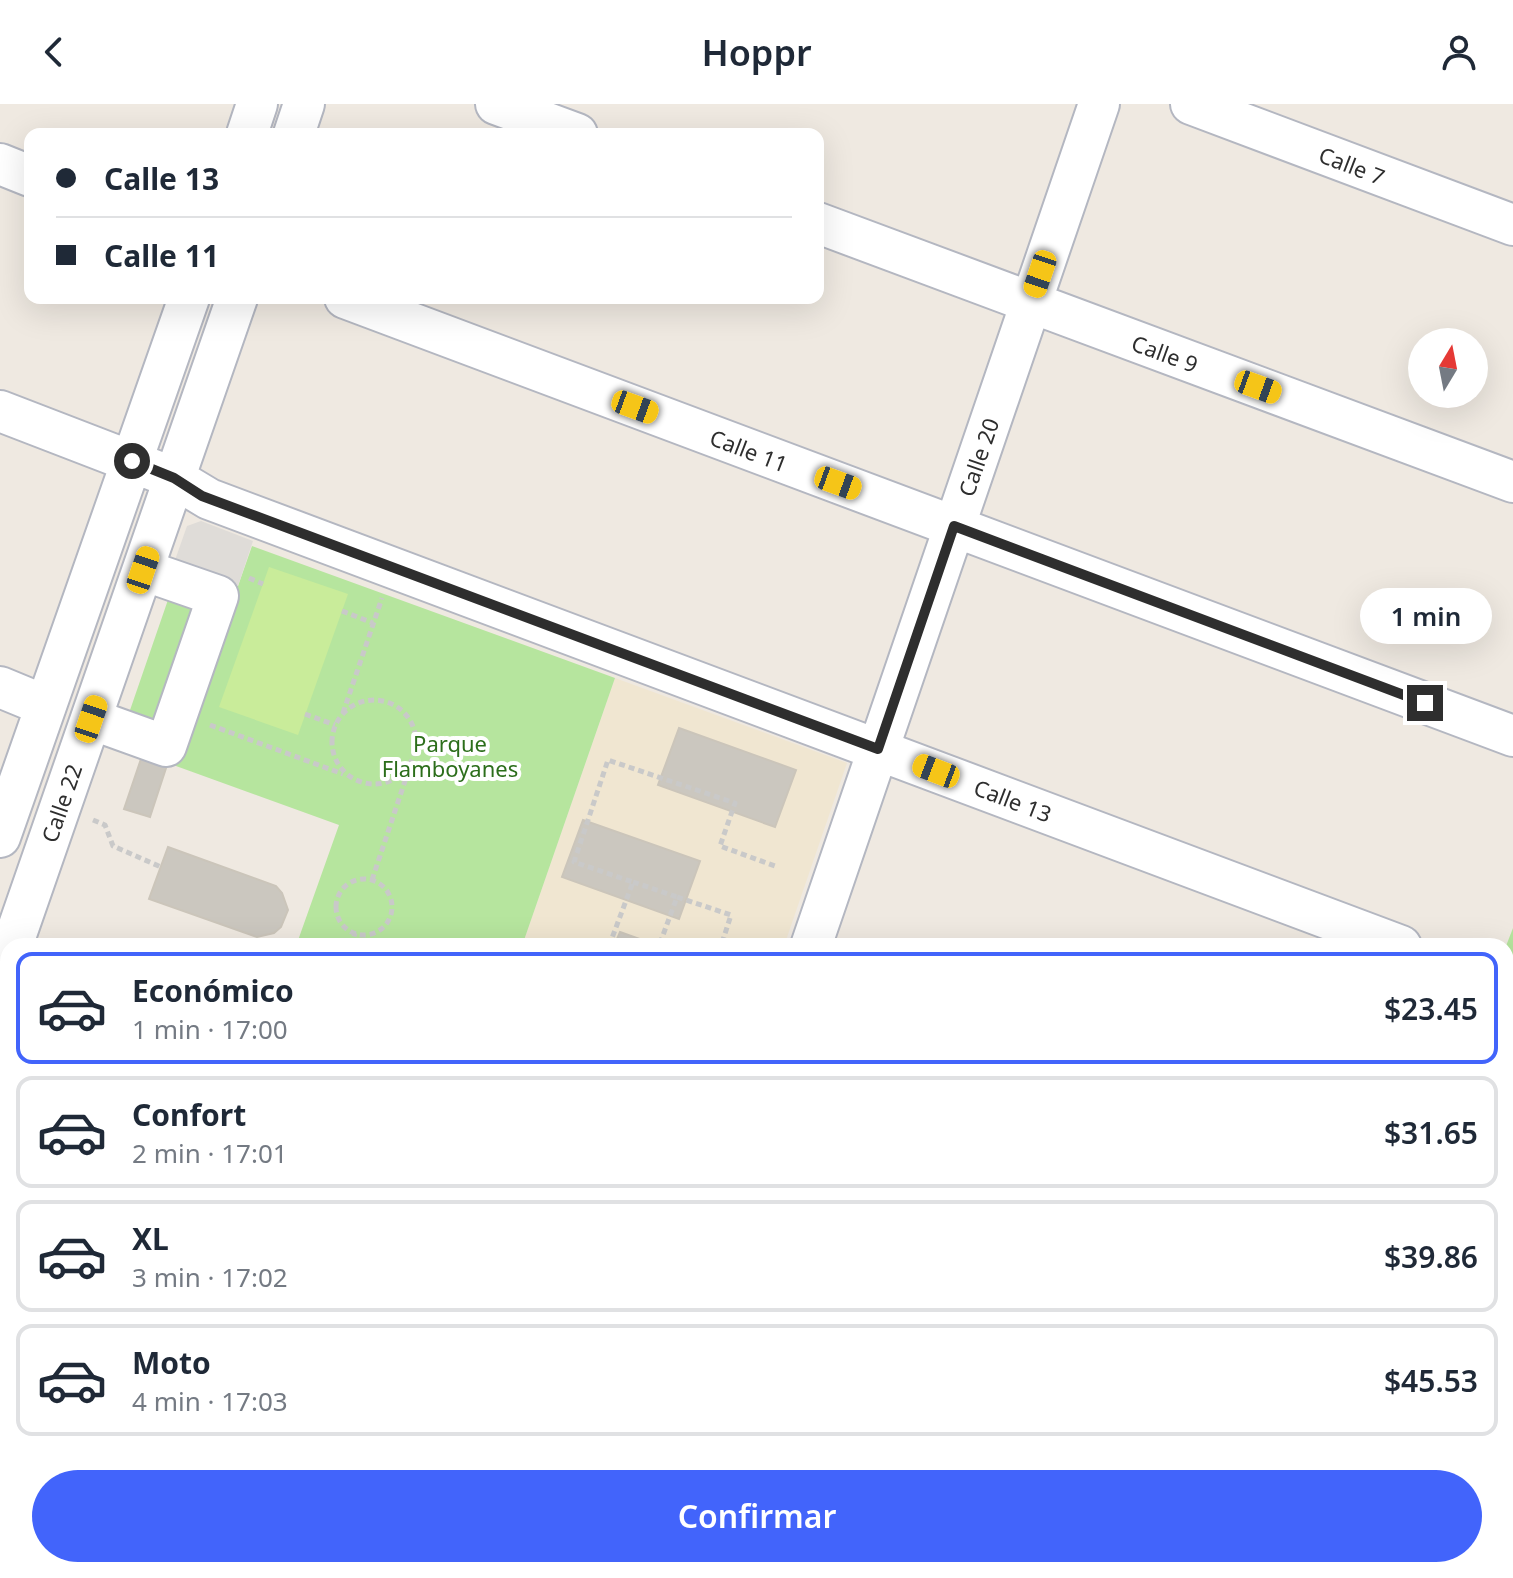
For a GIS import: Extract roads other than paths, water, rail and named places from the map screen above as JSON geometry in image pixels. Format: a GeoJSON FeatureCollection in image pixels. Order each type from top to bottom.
{"type":"FeatureCollection","features":[{"type":"Feature","properties":{"kind":"street"},"geometry":{"type":"LineString","coordinates":[[249,128],[257,104]]}},
{"type":"Feature","properties":{"kind":"street"},"geometry":{"type":"LineString","coordinates":[[296,128],[304,104]]}},
{"type":"Feature","properties":{"kind":"street"},"geometry":{"type":"LineString","coordinates":[[496,104],[561,128]]}},
{"type":"Feature","properties":{"kind":"street","name":"Calle 20"},"geometry":{"type":"LineString","coordinates":[[814,938],[1099,104]]}},
{"type":"Feature","properties":{"kind":"street","name":"Calle 7"},"geometry":{"type":"LineString","coordinates":[[1191,104],[1513,225]]}},
{"type":"Feature","properties":{"kind":"street"},"geometry":{"type":"LineString","coordinates":[[0,164],[24,174]]}},
{"type":"Feature","properties":{"kind":"street","name":"Calle 9"},"geometry":{"type":"LineString","coordinates":[[824,225],[1513,482]]}},
{"type":"Feature","properties":{"kind":"street","name":"Calle 22"},"geometry":{"type":"LineString","coordinates":[[0,837],[187,304]]}},
{"type":"Feature","properties":{"kind":"street","name":"Calle 22"},"geometry":{"type":"LineString","coordinates":[[23,938],[91,719],[235,304]]}},
{"type":"Feature","properties":{"kind":"street","name":"Calle 11"},"geometry":{"type":"LineString","coordinates":[[361,304],[1513,736]]}},
{"type":"Feature","properties":{"kind":"street","name":"Calle 13"},"geometry":{"type":"LineString","coordinates":[[0,411],[174,478],[202,496],[1380,938]]}},
{"type":"Feature","properties":{"kind":"street"},"geometry":{"type":"LineString","coordinates":[[91,719],[166,746],[218,596],[143,570]]}},
{"type":"Feature","properties":{"kind":"street"},"geometry":{"type":"LineString","coordinates":[[0,687],[46,706]]}},
{"type":"Feature","properties":{"kind":"park label","name":"Parque Flamboyanes"},"geometry":{"type":"Point","coordinates":[450,756]}}]}
